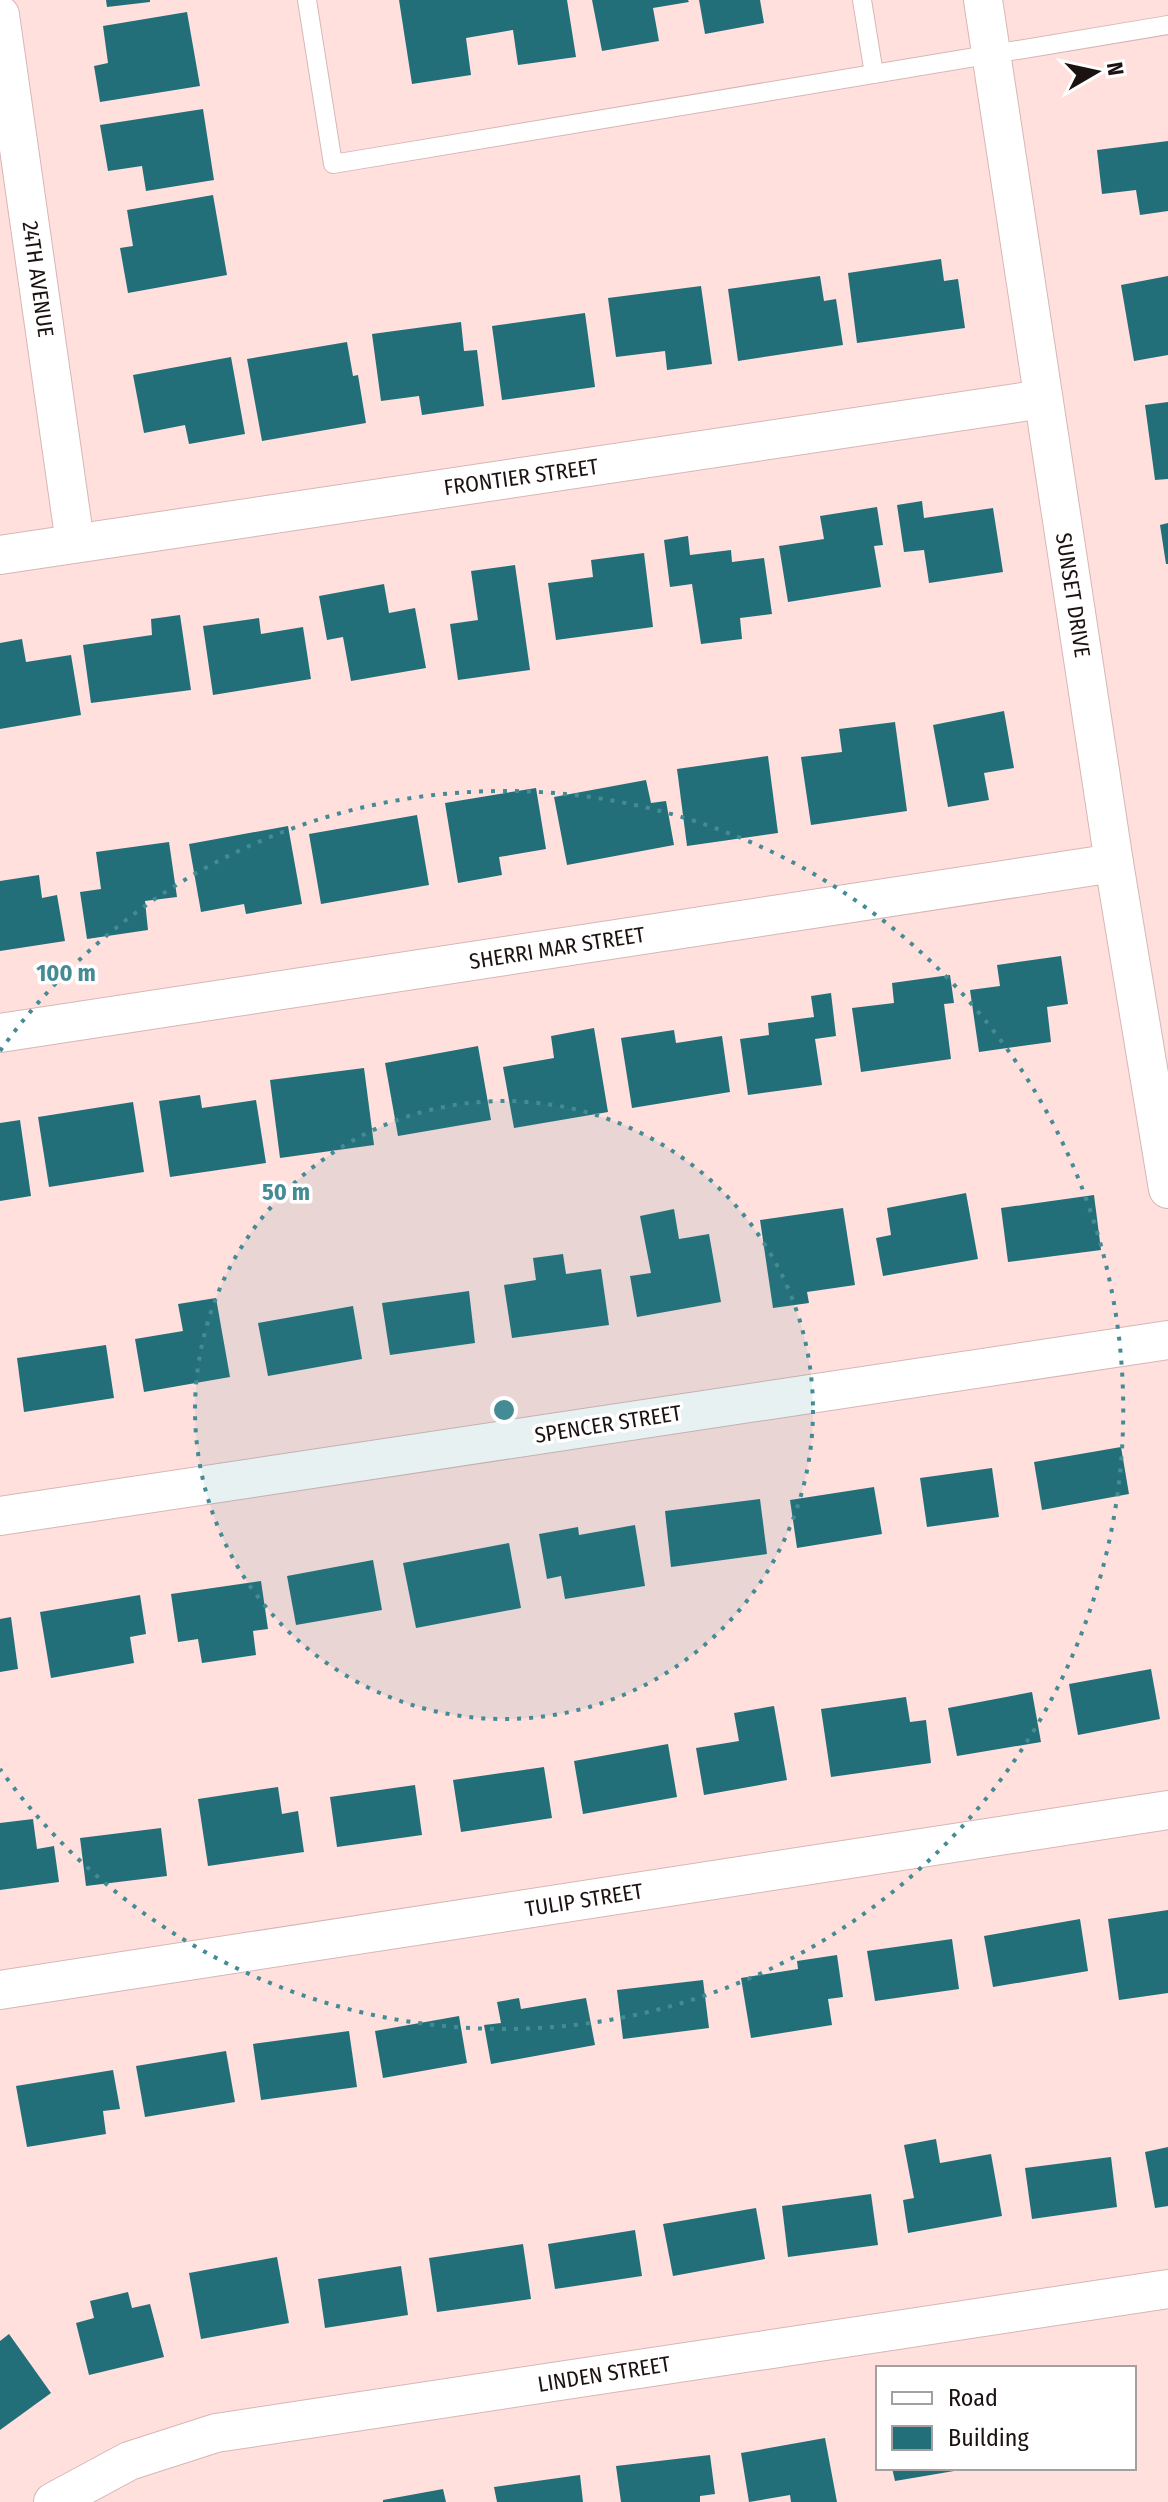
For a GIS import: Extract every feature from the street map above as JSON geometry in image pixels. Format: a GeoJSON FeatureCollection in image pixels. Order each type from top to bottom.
{"type":"FeatureCollection","features":[{"type":"Feature","properties":{"kind":"street","name":"SUNSET DRIVE"},"geometry":{"type":"LineString","coordinates":[[983,0],[1114,863],[1168,1189]]}},
{"type":"Feature","properties":{"kind":"street","name":"24TH AVENUE"},"geometry":{"type":"LineString","coordinates":[[0,15],[6,84],[75,543]]}},
{"type":"Feature","properties":{"kind":"street","name":"FRONTIER STREET"},"geometry":{"type":"LineString","coordinates":[[0,555],[1043,399]]}},
{"type":"Feature","properties":{"kind":"street","name":"SHERRI MAR STREET"},"geometry":{"type":"LineString","coordinates":[[0,1033],[1114,863]]}},
{"type":"Feature","properties":{"kind":"street","name":"SPENCER STREET"},"geometry":{"type":"LineString","coordinates":[[0,1516],[1168,1340]]}},
{"type":"Feature","properties":{"kind":"street","name":"TULIP STREET"},"geometry":{"type":"LineString","coordinates":[[0,1990],[1168,1810]]}},
{"type":"Feature","properties":{"kind":"street","name":"LINDEN STREET"},"geometry":{"type":"LineString","coordinates":[[53,2502],[129,2461],[216,2433],[1168,2289]]}},
{"type":"Feature","properties":{"kind":"lane"},"geometry":{"type":"LineString","coordinates":[[307,0],[333,164],[1168,25]]}},
{"type":"Feature","properties":{"kind":"lane"},"geometry":{"type":"LineString","coordinates":[[862,0],[874,74]]}},
{"type":"Feature","properties":{"kind":"building"},"geometry":{"type":"Polygon","coordinates":[[[106,0],[150,0],[150,2],[107,7],[106,0]]]}},
{"type":"Feature","properties":{"kind":"building"},"geometry":{"type":"Polygon","coordinates":[[[399,0],[567,0],[576,57],[518,65],[513,30],[466,38],[471,75],[412,84],[399,0]]]}},
{"type":"Feature","properties":{"kind":"building"},"geometry":{"type":"Polygon","coordinates":[[[592,0],[689,2],[653,8],[659,41],[602,51],[592,0]]]}},
{"type":"Feature","properties":{"kind":"building"},"geometry":{"type":"Polygon","coordinates":[[[699,0],[760,0],[764,23],[705,34],[699,0]]]}},
{"type":"Feature","properties":{"kind":"building"},"geometry":{"type":"Polygon","coordinates":[[[187,12],[200,86],[100,102],[94,66],[108,63],[103,26],[187,12]]]}},
{"type":"Feature","properties":{"kind":"building"},"geometry":{"type":"Polygon","coordinates":[[[203,109],[214,180],[146,191],[142,166],[108,171],[100,125],[203,109]]]}},
{"type":"Feature","properties":{"kind":"building"},"geometry":{"type":"Polygon","coordinates":[[[1168,141],[1168,211],[1140,215],[1136,190],[1102,194],[1097,150],[1168,141]]]}},
{"type":"Feature","properties":{"kind":"building"},"geometry":{"type":"Polygon","coordinates":[[[213,195],[227,275],[128,293],[120,248],[133,246],[127,210],[213,195]]]}},
{"type":"Feature","properties":{"kind":"building"},"geometry":{"type":"Polygon","coordinates":[[[941,259],[944,281],[958,279],[965,328],[857,343],[848,273],[941,259]]]}},
{"type":"Feature","properties":{"kind":"building"},"geometry":{"type":"Polygon","coordinates":[[[820,276],[824,301],[836,299],[843,345],[738,361],[728,289],[820,276]]]}},
{"type":"Feature","properties":{"kind":"building"},"geometry":{"type":"Polygon","coordinates":[[[1168,276],[1168,355],[1134,361],[1121,285],[1168,276]]]}},
{"type":"Feature","properties":{"kind":"building"},"geometry":{"type":"Polygon","coordinates":[[[701,286],[712,364],[667,370],[665,351],[616,357],[608,298],[701,286]]]}},
{"type":"Feature","properties":{"kind":"building"},"geometry":{"type":"Polygon","coordinates":[[[585,313],[595,387],[502,400],[492,326],[585,313]]]}},
{"type":"Feature","properties":{"kind":"building"},"geometry":{"type":"Polygon","coordinates":[[[461,322],[464,351],[477,350],[484,406],[422,415],[419,396],[381,401],[372,334],[461,322]]]}},
{"type":"Feature","properties":{"kind":"building"},"geometry":{"type":"Polygon","coordinates":[[[347,342],[353,376],[358,375],[366,423],[262,441],[247,359],[347,342]]]}},
{"type":"Feature","properties":{"kind":"building"},"geometry":{"type":"Polygon","coordinates":[[[231,357],[245,434],[189,444],[185,425],[144,433],[133,375],[231,357]]]}},
{"type":"Feature","properties":{"kind":"building"},"geometry":{"type":"Polygon","coordinates":[[[1168,402],[1168,479],[1155,480],[1145,405],[1168,402]]]}},
{"type":"Feature","properties":{"kind":"building"},"geometry":{"type":"Polygon","coordinates":[[[922,501],[924,518],[993,508],[1003,572],[929,583],[924,550],[904,552],[897,505],[922,501]]]}},
{"type":"Feature","properties":{"kind":"building"},"geometry":{"type":"Polygon","coordinates":[[[877,507],[883,545],[874,546],[881,587],[788,602],[779,546],[824,539],[820,516],[877,507]]]}},
{"type":"Feature","properties":{"kind":"building"},"geometry":{"type":"Polygon","coordinates":[[[1168,523],[1168,564],[1166,564],[1160,525],[1168,523]]]}},
{"type":"Feature","properties":{"kind":"building"},"geometry":{"type":"Polygon","coordinates":[[[688,536],[690,555],[731,550],[732,562],[764,558],[772,614],[740,618],[742,639],[701,644],[692,584],[670,587],[664,540],[688,536]]]}},
{"type":"Feature","properties":{"kind":"building"},"geometry":{"type":"Polygon","coordinates":[[[644,553],[653,627],[556,640],[548,583],[593,577],[591,560],[644,553]]]}},
{"type":"Feature","properties":{"kind":"building"},"geometry":{"type":"Polygon","coordinates":[[[515,565],[530,670],[458,680],[450,624],[478,620],[471,571],[515,565]]]}},
{"type":"Feature","properties":{"kind":"building"},"geometry":{"type":"Polygon","coordinates":[[[384,584],[389,613],[415,608],[426,668],[351,681],[343,637],[327,640],[319,596],[384,584]]]}},
{"type":"Feature","properties":{"kind":"building"},"geometry":{"type":"Polygon","coordinates":[[[180,615],[191,690],[91,703],[83,645],[152,635],[151,619],[180,615]]]}},
{"type":"Feature","properties":{"kind":"building"},"geometry":{"type":"Polygon","coordinates":[[[259,618],[261,634],[303,627],[311,679],[213,695],[203,626],[259,618]]]}},
{"type":"Feature","properties":{"kind":"building"},"geometry":{"type":"Polygon","coordinates":[[[22,639],[26,662],[71,655],[81,715],[0,729],[0,643],[22,639]]]}},
{"type":"Feature","properties":{"kind":"building"},"geometry":{"type":"Polygon","coordinates":[[[1004,711],[1014,768],[984,773],[989,800],[948,807],[933,725],[1004,711]]]}},
{"type":"Feature","properties":{"kind":"building"},"geometry":{"type":"Polygon","coordinates":[[[895,722],[907,811],[811,825],[801,757],[842,752],[839,729],[895,722]]]}},
{"type":"Feature","properties":{"kind":"building"},"geometry":{"type":"Polygon","coordinates":[[[768,756],[778,833],[687,846],[677,769],[768,756]]]}},
{"type":"Feature","properties":{"kind":"building"},"geometry":{"type":"Polygon","coordinates":[[[646,780],[651,803],[666,801],[674,845],[567,865],[554,797],[646,780]]]}},
{"type":"Feature","properties":{"kind":"building"},"geometry":{"type":"Polygon","coordinates":[[[536,788],[546,849],[499,857],[502,875],[458,883],[445,803],[536,788]]]}},
{"type":"Feature","properties":{"kind":"building"},"geometry":{"type":"Polygon","coordinates":[[[417,815],[429,885],[321,904],[309,834],[417,815]]]}},
{"type":"Feature","properties":{"kind":"building"},"geometry":{"type":"Polygon","coordinates":[[[288,826],[302,904],[246,914],[244,904],[201,912],[189,844],[288,826]]]}},
{"type":"Feature","properties":{"kind":"building"},"geometry":{"type":"Polygon","coordinates":[[[169,842],[177,897],[145,901],[148,930],[87,939],[80,892],[101,889],[96,852],[169,842]]]}},
{"type":"Feature","properties":{"kind":"building"},"geometry":{"type":"Polygon","coordinates":[[[39,875],[42,898],[57,895],[65,941],[0,951],[0,881],[39,875]]]}},
{"type":"Feature","properties":{"kind":"building"},"geometry":{"type":"Polygon","coordinates":[[[1061,956],[1068,1004],[1047,1007],[1051,1042],[979,1052],[970,990],[1000,986],[997,965],[1061,956]]]}},
{"type":"Feature","properties":{"kind":"building"},"geometry":{"type":"Polygon","coordinates":[[[950,975],[954,1003],[944,1004],[951,1059],[861,1072],[852,1008],[894,1003],[892,983],[950,975]]]}},
{"type":"Feature","properties":{"kind":"building"},"geometry":{"type":"Polygon","coordinates":[[[831,993],[836,1036],[815,1039],[822,1085],[748,1095],[740,1039],[769,1035],[768,1023],[814,1017],[811,996],[831,993]]]}},
{"type":"Feature","properties":{"kind":"building"},"geometry":{"type":"Polygon","coordinates":[[[594,1028],[608,1112],[514,1128],[503,1067],[554,1058],[551,1036],[594,1028]]]}},
{"type":"Feature","properties":{"kind":"building"},"geometry":{"type":"Polygon","coordinates":[[[674,1030],[676,1043],[722,1036],[730,1092],[632,1108],[621,1038],[674,1030]]]}},
{"type":"Feature","properties":{"kind":"building"},"geometry":{"type":"Polygon","coordinates":[[[478,1046],[491,1120],[398,1136],[385,1063],[478,1046]]]}},
{"type":"Feature","properties":{"kind":"building"},"geometry":{"type":"Polygon","coordinates":[[[364,1068],[374,1145],[280,1158],[270,1080],[364,1068]]]}},
{"type":"Feature","properties":{"kind":"building"},"geometry":{"type":"Polygon","coordinates":[[[200,1095],[202,1108],[256,1100],[266,1163],[170,1177],[159,1101],[200,1095]]]}},
{"type":"Feature","properties":{"kind":"building"},"geometry":{"type":"Polygon","coordinates":[[[133,1102],[144,1172],[49,1187],[38,1117],[133,1102]]]}},
{"type":"Feature","properties":{"kind":"building"},"geometry":{"type":"Polygon","coordinates":[[[20,1120],[31,1196],[0,1201],[0,1123],[20,1120]]]}},
{"type":"Feature","properties":{"kind":"building"},"geometry":{"type":"Polygon","coordinates":[[[966,1193],[978,1259],[883,1276],[876,1238],[891,1235],[887,1208],[966,1193]]]}},
{"type":"Feature","properties":{"kind":"building"},"geometry":{"type":"Polygon","coordinates":[[[1094,1195],[1101,1250],[1008,1262],[1001,1208],[1094,1195]]]}},
{"type":"Feature","properties":{"kind":"building"},"geometry":{"type":"Polygon","coordinates":[[[843,1208],[855,1285],[807,1292],[809,1303],[773,1308],[760,1220],[843,1208]]]}},
{"type":"Feature","properties":{"kind":"building"},"geometry":{"type":"Polygon","coordinates":[[[674,1209],[679,1239],[709,1234],[721,1302],[637,1317],[630,1276],[651,1273],[640,1216],[674,1209]]]}},
{"type":"Feature","properties":{"kind":"building"},"geometry":{"type":"Polygon","coordinates":[[[563,1254],[566,1274],[601,1269],[609,1325],[512,1338],[504,1285],[536,1280],[533,1258],[563,1254]]]}},
{"type":"Feature","properties":{"kind":"building"},"geometry":{"type":"Polygon","coordinates":[[[469,1291],[475,1343],[390,1355],[382,1303],[469,1291]]]}},
{"type":"Feature","properties":{"kind":"building"},"geometry":{"type":"Polygon","coordinates":[[[216,1298],[230,1377],[144,1392],[135,1339],[183,1331],[178,1304],[216,1298]]]}},
{"type":"Feature","properties":{"kind":"building"},"geometry":{"type":"Polygon","coordinates":[[[353,1306],[362,1359],[268,1376],[258,1323],[353,1306]]]}},
{"type":"Feature","properties":{"kind":"building"},"geometry":{"type":"Polygon","coordinates":[[[106,1345],[114,1398],[24,1412],[17,1358],[106,1345]]]}},
{"type":"Feature","properties":{"kind":"building"},"geometry":{"type":"Polygon","coordinates":[[[1121,1447],[1129,1494],[1042,1510],[1034,1462],[1121,1447]]]}},
{"type":"Feature","properties":{"kind":"building"},"geometry":{"type":"Polygon","coordinates":[[[992,1468],[999,1517],[927,1527],[920,1478],[992,1468]]]}},
{"type":"Feature","properties":{"kind":"building"},"geometry":{"type":"Polygon","coordinates":[[[874,1487],[882,1534],[797,1548],[790,1500],[874,1487]]]}},
{"type":"Feature","properties":{"kind":"building"},"geometry":{"type":"Polygon","coordinates":[[[760,1499],[767,1554],[671,1567],[665,1511],[760,1499]]]}},
{"type":"Feature","properties":{"kind":"building"},"geometry":{"type":"Polygon","coordinates":[[[635,1525],[645,1586],[565,1599],[561,1576],[547,1579],[539,1534],[578,1527],[579,1535],[635,1525]]]}},
{"type":"Feature","properties":{"kind":"building"},"geometry":{"type":"Polygon","coordinates":[[[509,1543],[521,1608],[416,1628],[403,1563],[509,1543]]]}},
{"type":"Feature","properties":{"kind":"building"},"geometry":{"type":"Polygon","coordinates":[[[373,1560],[382,1610],[296,1625],[287,1576],[373,1560]]]}},
{"type":"Feature","properties":{"kind":"building"},"geometry":{"type":"Polygon","coordinates":[[[261,1581],[268,1629],[253,1631],[256,1655],[202,1663],[198,1639],[178,1642],[171,1594],[261,1581]]]}},
{"type":"Feature","properties":{"kind":"building"},"geometry":{"type":"Polygon","coordinates":[[[140,1595],[146,1634],[130,1637],[134,1663],[51,1678],[40,1612],[140,1595]]]}},
{"type":"Feature","properties":{"kind":"building"},"geometry":{"type":"Polygon","coordinates":[[[11,1617],[18,1669],[0,1672],[0,1619],[11,1617]]]}},
{"type":"Feature","properties":{"kind":"building"},"geometry":{"type":"Polygon","coordinates":[[[1151,1669],[1160,1719],[1078,1735],[1069,1684],[1151,1669]]]}},
{"type":"Feature","properties":{"kind":"building"},"geometry":{"type":"Polygon","coordinates":[[[1032,1692],[1041,1742],[957,1756],[948,1708],[1032,1692]]]}},
{"type":"Feature","properties":{"kind":"building"},"geometry":{"type":"Polygon","coordinates":[[[906,1697],[910,1722],[926,1720],[931,1763],[831,1777],[821,1709],[906,1697]]]}},
{"type":"Feature","properties":{"kind":"building"},"geometry":{"type":"Polygon","coordinates":[[[774,1706],[787,1780],[704,1795],[696,1748],[739,1741],[734,1713],[774,1706]]]}},
{"type":"Feature","properties":{"kind":"building"},"geometry":{"type":"Polygon","coordinates":[[[668,1744],[677,1797],[583,1814],[574,1761],[668,1744]]]}},
{"type":"Feature","properties":{"kind":"building"},"geometry":{"type":"Polygon","coordinates":[[[544,1767],[552,1818],[461,1832],[453,1780],[544,1767]]]}},
{"type":"Feature","properties":{"kind":"building"},"geometry":{"type":"Polygon","coordinates":[[[415,1785],[422,1835],[337,1847],[330,1797],[415,1785]]]}},
{"type":"Feature","properties":{"kind":"building"},"geometry":{"type":"Polygon","coordinates":[[[278,1787],[282,1814],[298,1811],[304,1852],[208,1866],[198,1799],[278,1787]]]}},
{"type":"Feature","properties":{"kind":"building"},"geometry":{"type":"Polygon","coordinates":[[[33,1819],[37,1849],[54,1846],[59,1882],[0,1890],[0,1823],[33,1819]]]}},
{"type":"Feature","properties":{"kind":"building"},"geometry":{"type":"Polygon","coordinates":[[[161,1828],[167,1876],[86,1886],[80,1838],[161,1828]]]}},
{"type":"Feature","properties":{"kind":"building"},"geometry":{"type":"Polygon","coordinates":[[[1168,1910],[1168,1993],[1119,2000],[1108,1919],[1168,1910]]]}},
{"type":"Feature","properties":{"kind":"building"},"geometry":{"type":"Polygon","coordinates":[[[1080,1919],[1088,1971],[993,1987],[984,1936],[1080,1919]]]}},
{"type":"Feature","properties":{"kind":"building"},"geometry":{"type":"Polygon","coordinates":[[[952,1939],[959,1989],[875,2001],[867,1951],[952,1939]]]}},
{"type":"Feature","properties":{"kind":"building"},"geometry":{"type":"Polygon","coordinates":[[[837,1955],[843,1997],[828,1999],[832,2025],[751,2038],[741,1978],[798,1969],[797,1961],[837,1955]]]}},
{"type":"Feature","properties":{"kind":"building"},"geometry":{"type":"Polygon","coordinates":[[[703,1980],[709,2028],[623,2039],[617,1990],[703,1980]]]}},
{"type":"Feature","properties":{"kind":"building"},"geometry":{"type":"Polygon","coordinates":[[[519,1998],[521,2009],[586,1998],[595,2045],[491,2064],[484,2025],[501,2023],[497,2002],[519,1998]]]}},
{"type":"Feature","properties":{"kind":"building"},"geometry":{"type":"Polygon","coordinates":[[[459,2016],[467,2063],[383,2078],[375,2031],[459,2016]]]}},
{"type":"Feature","properties":{"kind":"building"},"geometry":{"type":"Polygon","coordinates":[[[349,2031],[357,2087],[261,2100],[253,2044],[349,2031]]]}},
{"type":"Feature","properties":{"kind":"building"},"geometry":{"type":"Polygon","coordinates":[[[226,2051],[235,2102],[145,2117],[136,2066],[226,2051]]]}},
{"type":"Feature","properties":{"kind":"building"},"geometry":{"type":"Polygon","coordinates":[[[113,2070],[120,2109],[103,2111],[106,2134],[27,2147],[16,2086],[113,2070]]]}},
{"type":"Feature","properties":{"kind":"building"},"geometry":{"type":"Polygon","coordinates":[[[936,2139],[940,2163],[991,2154],[1002,2216],[908,2233],[903,2200],[914,2198],[904,2145],[936,2139]]]}},
{"type":"Feature","properties":{"kind":"building"},"geometry":{"type":"Polygon","coordinates":[[[1168,2147],[1168,2206],[1155,2208],[1145,2152],[1168,2147]]]}},
{"type":"Feature","properties":{"kind":"building"},"geometry":{"type":"Polygon","coordinates":[[[1111,2157],[1117,2207],[1032,2219],[1025,2168],[1111,2157]]]}},
{"type":"Feature","properties":{"kind":"building"},"geometry":{"type":"Polygon","coordinates":[[[871,2194],[878,2245],[788,2257],[782,2206],[871,2194]]]}},
{"type":"Feature","properties":{"kind":"building"},"geometry":{"type":"Polygon","coordinates":[[[756,2208],[765,2259],[673,2276],[663,2224],[756,2208]]]}},
{"type":"Feature","properties":{"kind":"building"},"geometry":{"type":"Polygon","coordinates":[[[635,2230],[642,2276],[555,2289],[548,2244],[635,2230]]]}},
{"type":"Feature","properties":{"kind":"building"},"geometry":{"type":"Polygon","coordinates":[[[523,2244],[531,2299],[437,2312],[429,2258],[523,2244]]]}},
{"type":"Feature","properties":{"kind":"building"},"geometry":{"type":"Polygon","coordinates":[[[277,2257],[289,2323],[201,2339],[189,2273],[277,2257]]]}},
{"type":"Feature","properties":{"kind":"building"},"geometry":{"type":"Polygon","coordinates":[[[401,2266],[408,2315],[325,2328],[318,2279],[401,2266]]]}},
{"type":"Feature","properties":{"kind":"building"},"geometry":{"type":"Polygon","coordinates":[[[128,2292],[132,2308],[150,2304],[164,2357],[89,2375],[76,2323],[94,2318],[90,2301],[128,2292]]]}},
{"type":"Feature","properties":{"kind":"building"},"geometry":{"type":"Polygon","coordinates":[[[9,2334],[51,2393],[0,2430],[0,2341],[9,2334]]]}},
{"type":"Feature","properties":{"kind":"building"},"geometry":{"type":"Polygon","coordinates":[[[825,2438],[837,2502],[791,2502],[790,2495],[749,2502],[741,2453],[825,2438]]]}},
{"type":"Feature","properties":{"kind":"building"},"geometry":{"type":"Polygon","coordinates":[[[710,2455],[715,2494],[700,2496],[700,2502],[621,2502],[616,2466],[710,2455]]]}},
{"type":"Feature","properties":{"kind":"building"},"geometry":{"type":"Polygon","coordinates":[[[892,2470],[960,2470],[895,2481],[892,2470]]]}},
{"type":"Feature","properties":{"kind":"building"},"geometry":{"type":"Polygon","coordinates":[[[580,2475],[583,2502],[497,2502],[494,2487],[580,2475]]]}},
{"type":"Feature","properties":{"kind":"building"},"geometry":{"type":"Polygon","coordinates":[[[443,2489],[446,2502],[383,2502],[383,2500],[443,2489]]]}}]}
